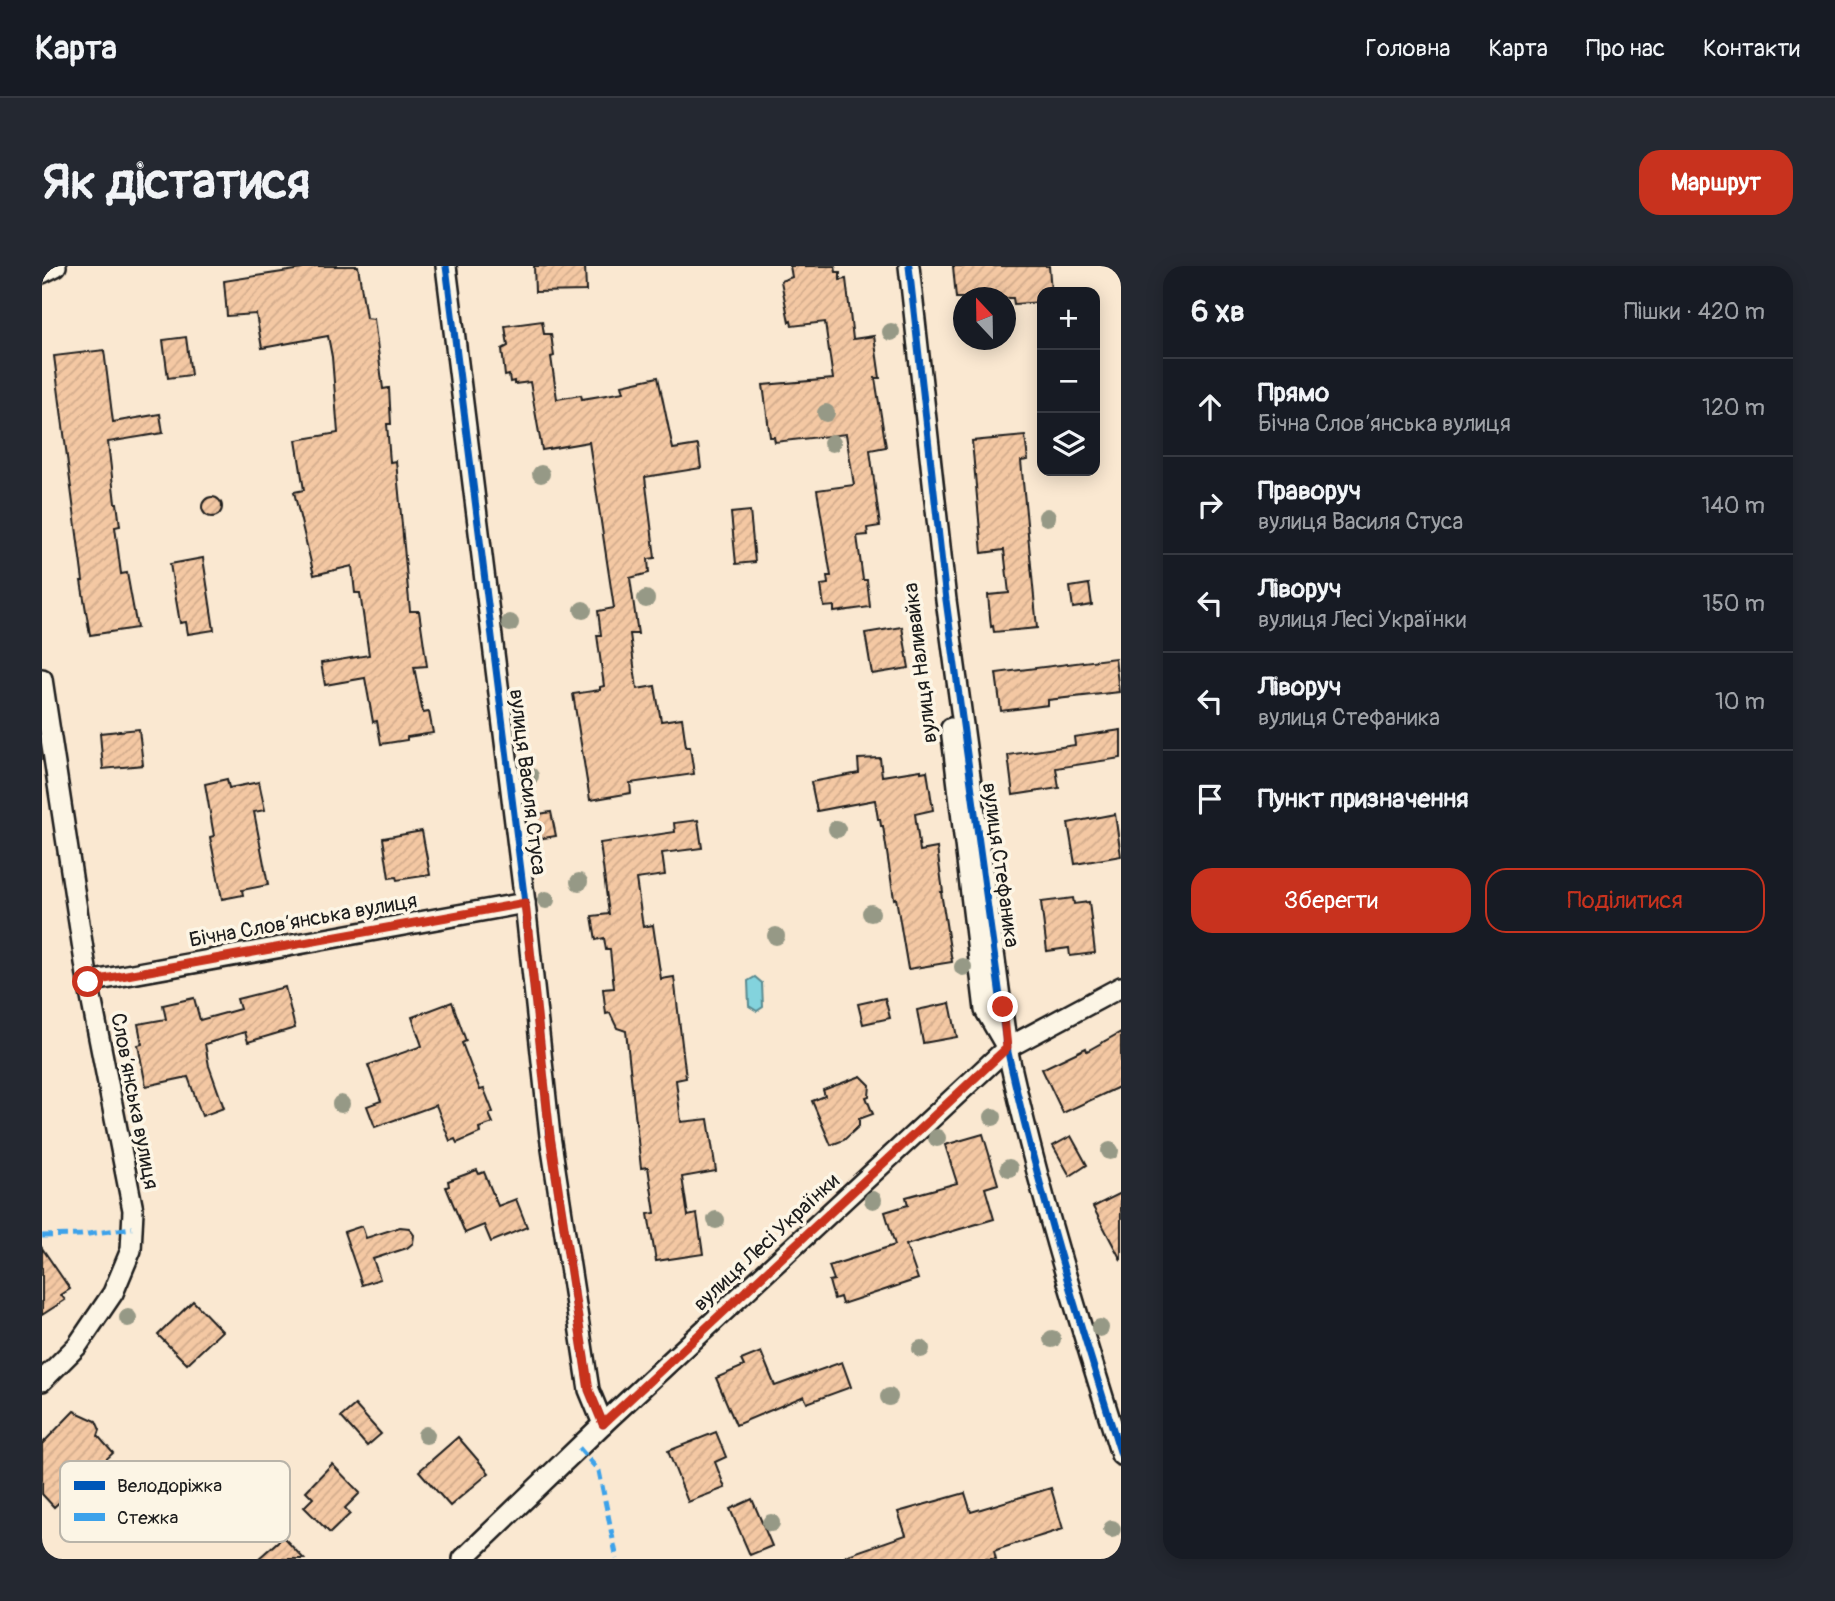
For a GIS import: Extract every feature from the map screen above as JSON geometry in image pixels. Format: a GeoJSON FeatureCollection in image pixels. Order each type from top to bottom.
{"type":"FeatureCollection","features":[{"type":"Feature","properties":{"kind":"street"},"geometry":{"type":"LineString","coordinates":[[42,273],[56,266]]}},
{"type":"Feature","properties":{"kind":"street","name":"вулиця Василя Стуса"},"geometry":{"type":"LineString","coordinates":[[446,266],[525,903],[550,1136],[589,1390],[603,1424]]}},
{"type":"Feature","properties":{"kind":"street","name":"вулиця Наливайка"},"geometry":{"type":"LineString","coordinates":[[900,266],[924,513],[985,1010],[1007,1048]]}},
{"type":"Feature","properties":{"kind":"street","name":"вулиця Стефаника"},"geometry":{"type":"LineString","coordinates":[[909,266],[946,600],[1007,1048],[1021,1113],[1073,1301],[1121,1455]]}},
{"type":"Feature","properties":{"kind":"street","name":"Словʼянська вулиця"},"geometry":{"type":"LineString","coordinates":[[42,679],[88,982],[133,1210],[131,1250],[113,1293],[77,1346],[42,1381]]}},
{"type":"Feature","properties":{"kind":"street","name":"Бічна Словʼянська вулиця"},"geometry":{"type":"LineString","coordinates":[[88,982],[525,903]]}},
{"type":"Feature","properties":{"kind":"street","name":"вулиця Лесі Українки"},"geometry":{"type":"LineString","coordinates":[[463,1559],[603,1424],[1007,1048],[1121,987]]}},
{"type":"Feature","properties":{"kind":"water"},"geometry":{"type":"Polygon","coordinates":[[[755,977],[762,983],[763,1007],[757,1011],[749,1006],[748,981],[755,977]]]}},
{"type":"Feature","properties":{"kind":"building"},"geometry":{"type":"Polygon","coordinates":[[[302,266],[358,266],[366,318],[374,319],[383,389],[389,388],[391,424],[387,424],[390,462],[396,461],[410,611],[419,611],[427,666],[414,667],[423,713],[429,712],[433,733],[407,737],[407,740],[381,744],[377,721],[373,722],[365,678],[325,685],[321,663],[369,655],[360,593],[355,593],[352,566],[314,575],[294,492],[304,490],[296,440],[338,433],[328,336],[262,348],[256,314],[227,316],[224,281],[302,269],[302,266]]]}},
{"type":"Feature","properties":{"kind":"building"},"geometry":{"type":"Polygon","coordinates":[[[534,266],[585,266],[586,291],[535,292],[534,266]]]}},
{"type":"Feature","properties":{"kind":"building"},"geometry":{"type":"Polygon","coordinates":[[[790,266],[835,266],[836,272],[840,272],[840,280],[846,279],[853,339],[874,336],[880,378],[875,378],[886,447],[870,450],[880,526],[867,528],[868,535],[857,536],[870,607],[834,612],[834,606],[824,607],[821,585],[828,584],[827,576],[831,576],[817,490],[854,485],[846,434],[775,442],[774,437],[770,437],[763,385],[833,379],[825,322],[792,326],[791,321],[789,322],[781,281],[792,277],[790,266]]]}},
{"type":"Feature","properties":{"kind":"building"},"geometry":{"type":"Polygon","coordinates":[[[953,266],[1049,266],[1051,287],[1037,287],[1037,302],[1016,304],[1016,287],[955,287],[953,266]]]}},
{"type":"Feature","properties":{"kind":"building"},"geometry":{"type":"Polygon","coordinates":[[[542,321],[544,334],[551,334],[554,356],[551,357],[557,399],[581,395],[582,399],[624,392],[622,385],[658,377],[673,449],[698,445],[701,468],[645,477],[655,558],[648,559],[649,573],[630,578],[638,634],[630,634],[637,689],[655,686],[661,721],[682,718],[686,747],[690,747],[694,774],[630,783],[631,793],[590,800],[573,694],[600,690],[600,687],[604,686],[597,635],[601,635],[598,611],[614,608],[589,442],[542,450],[530,382],[514,384],[514,381],[510,382],[509,375],[505,376],[502,349],[508,346],[505,326],[542,321]]]}},
{"type":"Feature","properties":{"kind":"building"},"geometry":{"type":"Polygon","coordinates":[[[186,337],[191,375],[168,378],[163,340],[186,337]]]}},
{"type":"Feature","properties":{"kind":"building"},"geometry":{"type":"Polygon","coordinates":[[[104,350],[113,422],[160,414],[163,433],[108,442],[120,526],[115,527],[121,574],[127,573],[137,628],[90,635],[54,356],[104,350]]]}},
{"type":"Feature","properties":{"kind":"building"},"geometry":{"type":"Polygon","coordinates":[[[1025,436],[1028,460],[1021,461],[1037,628],[994,632],[993,626],[991,627],[988,595],[1009,593],[1004,550],[982,553],[972,441],[1025,436]]]}},
{"type":"Feature","properties":{"kind":"building"},"geometry":{"type":"Polygon","coordinates":[[[208,497],[216,497],[222,507],[216,517],[208,517],[202,511],[202,503],[208,497]]]}},
{"type":"Feature","properties":{"kind":"building"},"geometry":{"type":"Polygon","coordinates":[[[750,511],[755,562],[736,564],[731,513],[750,511]]]}},
{"type":"Feature","properties":{"kind":"building"},"geometry":{"type":"Polygon","coordinates":[[[203,558],[214,630],[188,634],[186,622],[180,623],[170,564],[203,558]]]}},
{"type":"Feature","properties":{"kind":"building"},"geometry":{"type":"Polygon","coordinates":[[[1089,584],[1092,605],[1073,608],[1070,587],[1089,584]]]}},
{"type":"Feature","properties":{"kind":"building"},"geometry":{"type":"Polygon","coordinates":[[[902,627],[909,668],[872,674],[865,633],[902,627]]]}},
{"type":"Feature","properties":{"kind":"building"},"geometry":{"type":"Polygon","coordinates":[[[1115,658],[1119,692],[1048,700],[1048,705],[1001,711],[996,673],[1115,658]]]}},
{"type":"Feature","properties":{"kind":"building"},"geometry":{"type":"Polygon","coordinates":[[[139,729],[143,765],[103,769],[100,733],[139,729]]]}},
{"type":"Feature","properties":{"kind":"building"},"geometry":{"type":"Polygon","coordinates":[[[1121,730],[1121,758],[1056,768],[1059,788],[1013,795],[1008,755],[1075,745],[1074,737],[1121,730]]]}},
{"type":"Feature","properties":{"kind":"building"},"geometry":{"type":"Polygon","coordinates":[[[880,758],[882,776],[927,771],[933,810],[915,814],[920,851],[937,848],[952,962],[908,969],[883,826],[878,819],[875,800],[817,811],[811,782],[859,773],[858,759],[880,758]]]}},
{"type":"Feature","properties":{"kind":"building"},"geometry":{"type":"Polygon","coordinates":[[[227,779],[229,788],[259,782],[265,810],[254,812],[268,885],[242,890],[243,895],[222,899],[210,837],[214,836],[205,784],[227,779]]]}},
{"type":"Feature","properties":{"kind":"building"},"geometry":{"type":"Polygon","coordinates":[[[551,812],[556,836],[537,839],[533,815],[551,812]]]}},
{"type":"Feature","properties":{"kind":"building"},"geometry":{"type":"Polygon","coordinates":[[[1115,814],[1121,856],[1075,864],[1068,823],[1115,814]]]}},
{"type":"Feature","properties":{"kind":"building"},"geometry":{"type":"Polygon","coordinates":[[[698,820],[702,848],[662,853],[665,875],[636,879],[643,927],[653,925],[661,979],[674,977],[686,1078],[676,1080],[681,1122],[708,1119],[716,1171],[682,1177],[688,1216],[697,1214],[703,1254],[656,1261],[648,1214],[655,1213],[648,1167],[641,1168],[626,1031],[617,1028],[610,1013],[606,1014],[603,989],[614,988],[610,950],[606,950],[604,938],[596,940],[592,916],[609,914],[600,843],[675,832],[674,823],[698,820]]]}},
{"type":"Feature","properties":{"kind":"building"},"geometry":{"type":"Polygon","coordinates":[[[422,831],[430,875],[397,880],[396,877],[389,878],[383,838],[422,831]]]}},
{"type":"Feature","properties":{"kind":"building"},"geometry":{"type":"Polygon","coordinates":[[[1073,898],[1074,904],[1089,902],[1095,953],[1070,956],[1069,948],[1047,951],[1041,902],[1073,898]]]}},
{"type":"Feature","properties":{"kind":"building"},"geometry":{"type":"Polygon","coordinates":[[[285,987],[295,1028],[248,1042],[245,1032],[205,1044],[209,1066],[224,1108],[202,1116],[188,1077],[146,1086],[138,1045],[142,1044],[138,1024],[166,1019],[163,1005],[194,998],[200,1020],[240,1009],[237,999],[285,987]]]}},
{"type":"Feature","properties":{"kind":"building"},"geometry":{"type":"Polygon","coordinates":[[[885,998],[890,1018],[863,1024],[858,1004],[885,998]]]}},
{"type":"Feature","properties":{"kind":"building"},"geometry":{"type":"Polygon","coordinates":[[[452,1002],[466,1041],[462,1043],[480,1090],[484,1089],[493,1112],[489,1114],[493,1123],[479,1128],[480,1133],[457,1143],[455,1139],[450,1141],[436,1105],[375,1127],[367,1106],[381,1101],[368,1065],[422,1046],[412,1017],[452,1002]]]}},
{"type":"Feature","properties":{"kind":"building"},"geometry":{"type":"Polygon","coordinates":[[[950,1003],[957,1037],[923,1043],[917,1010],[950,1003]]]}},
{"type":"Feature","properties":{"kind":"building"},"geometry":{"type":"Polygon","coordinates":[[[1121,1032],[1121,1086],[1063,1113],[1042,1069],[1086,1048],[1087,1051],[1121,1032]]]}},
{"type":"Feature","properties":{"kind":"building"},"geometry":{"type":"Polygon","coordinates":[[[861,1076],[870,1085],[869,1096],[866,1097],[873,1114],[859,1119],[859,1126],[844,1140],[831,1145],[812,1101],[825,1096],[823,1090],[861,1076]]]}},
{"type":"Feature","properties":{"kind":"building"},"geometry":{"type":"Polygon","coordinates":[[[983,1134],[998,1184],[985,1188],[994,1219],[906,1245],[918,1279],[842,1304],[840,1297],[834,1299],[829,1281],[834,1280],[829,1266],[895,1245],[885,1212],[908,1205],[906,1197],[957,1183],[945,1145],[983,1134]]]}},
{"type":"Feature","properties":{"kind":"building"},"geometry":{"type":"Polygon","coordinates":[[[1071,1136],[1087,1165],[1070,1176],[1053,1146],[1071,1136]]]}},
{"type":"Feature","properties":{"kind":"building"},"geometry":{"type":"Polygon","coordinates":[[[477,1170],[479,1174],[484,1172],[498,1206],[516,1199],[527,1227],[491,1242],[484,1225],[465,1233],[446,1187],[449,1186],[448,1181],[477,1170]]]}},
{"type":"Feature","properties":{"kind":"building"},"geometry":{"type":"Polygon","coordinates":[[[1121,1193],[1121,1260],[1093,1207],[1121,1193]]]}},
{"type":"Feature","properties":{"kind":"building"},"geometry":{"type":"Polygon","coordinates":[[[362,1226],[366,1238],[400,1227],[409,1228],[414,1235],[413,1243],[407,1248],[373,1259],[380,1279],[362,1285],[344,1232],[362,1226]]]}},
{"type":"Feature","properties":{"kind":"building"},"geometry":{"type":"Polygon","coordinates":[[[42,1248],[70,1289],[61,1295],[65,1300],[42,1315],[42,1248]]]}},
{"type":"Feature","properties":{"kind":"building"},"geometry":{"type":"Polygon","coordinates":[[[193,1301],[222,1331],[187,1364],[158,1335],[193,1301]]]}},
{"type":"Feature","properties":{"kind":"building"},"geometry":{"type":"Polygon","coordinates":[[[761,1352],[775,1386],[842,1362],[851,1387],[807,1403],[804,1396],[736,1425],[716,1378],[744,1366],[741,1360],[761,1352]]]}},
{"type":"Feature","properties":{"kind":"building"},"geometry":{"type":"Polygon","coordinates":[[[355,1405],[381,1434],[367,1446],[341,1417],[355,1405]]]}},
{"type":"Feature","properties":{"kind":"building"},"geometry":{"type":"Polygon","coordinates":[[[74,1411],[96,1421],[100,1430],[98,1436],[113,1453],[104,1461],[60,1461],[60,1502],[54,1507],[42,1494],[42,1444],[74,1411]]]}},
{"type":"Feature","properties":{"kind":"building"},"geometry":{"type":"Polygon","coordinates":[[[716,1432],[726,1457],[715,1462],[725,1488],[688,1502],[668,1451],[716,1432]]]}},
{"type":"Feature","properties":{"kind":"building"},"geometry":{"type":"Polygon","coordinates":[[[458,1437],[489,1473],[450,1506],[419,1471],[458,1437]]]}},
{"type":"Feature","properties":{"kind":"building"},"geometry":{"type":"Polygon","coordinates":[[[332,1464],[360,1493],[345,1508],[350,1514],[330,1533],[304,1507],[313,1498],[306,1491],[332,1464]]]}},
{"type":"Feature","properties":{"kind":"building"},"geometry":{"type":"Polygon","coordinates":[[[1051,1488],[1063,1529],[994,1551],[996,1559],[846,1559],[845,1556],[906,1535],[898,1512],[965,1493],[971,1512],[1051,1488]]]}},
{"type":"Feature","properties":{"kind":"building"},"geometry":{"type":"Polygon","coordinates":[[[752,1499],[772,1546],[750,1555],[730,1509],[752,1499]]]}},
{"type":"Feature","properties":{"kind":"building"},"geometry":{"type":"Polygon","coordinates":[[[277,1542],[288,1542],[304,1559],[258,1559],[277,1542]]]}},
{"type":"Feature","properties":{"kind":"marked path"},"geometry":{"type":"LineString","coordinates":[[42,1236],[81,1235],[132,1228]]}},
{"type":"Feature","properties":{"kind":"marked path"},"geometry":{"type":"LineString","coordinates":[[579,1448],[599,1471],[617,1559]]}},
{"type":"Feature","properties":{"kind":"cycle path"},"geometry":{"type":"LineString","coordinates":[[446,266],[525,903],[550,1136],[589,1390],[603,1424]]}},
{"type":"Feature","properties":{"kind":"cycle path"},"geometry":{"type":"LineString","coordinates":[[909,266],[946,600],[1007,1048],[1045,1202],[1121,1455]]}},
{"type":"Feature","properties":{"kind":"route"},"geometry":{"type":"LineString","coordinates":[[88,982],[525,903],[550,1136],[589,1390],[603,1424],[1007,1048],[1003,1007]]}}]}
